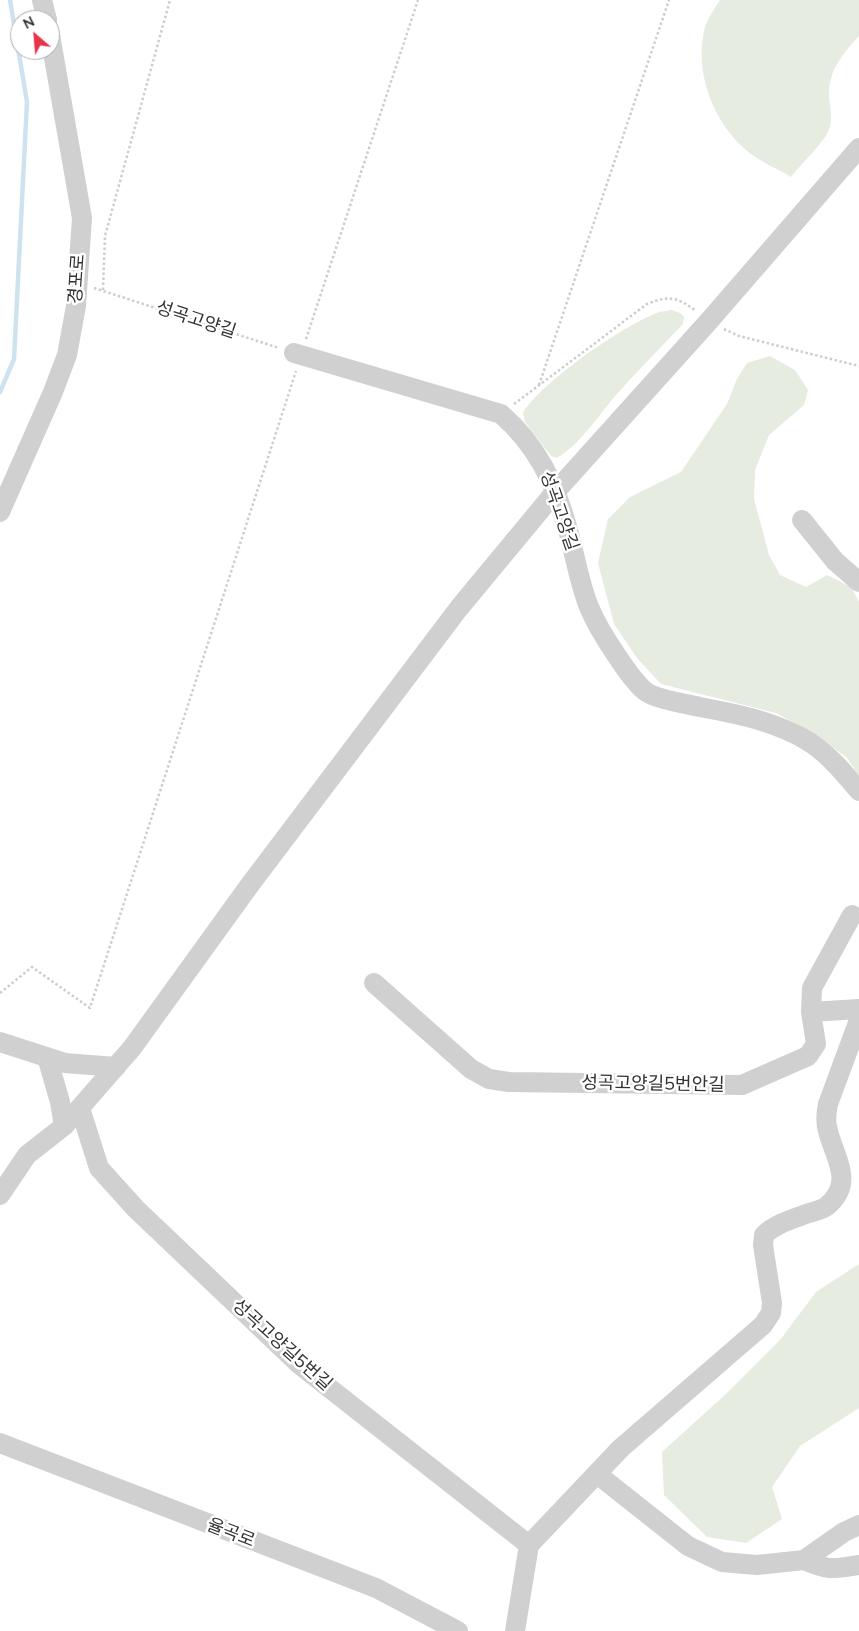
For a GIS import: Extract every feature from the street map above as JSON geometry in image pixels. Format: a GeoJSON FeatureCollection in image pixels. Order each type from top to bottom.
{"type":"FeatureCollection","features":[{"type":"Feature","properties":{"kind":"street","name":"경포로"},"geometry":{"type":"LineString","coordinates":[[0,512],[53,392],[67,355],[76,306],[82,218],[55,60]]}},
{"type":"Feature","properties":{"kind":"street"},"geometry":{"type":"LineString","coordinates":[[0,1195],[27,1155],[64,1126],[137,1041],[250,886],[458,608],[556,491],[709,321],[859,148]]}},
{"type":"Feature","properties":{"kind":"street","name":"성곡고양길"},"geometry":{"type":"LineString","coordinates":[[298,354],[501,414],[532,446],[547,471],[556,491],[568,530],[589,608],[624,667],[646,693],[671,701],[731,713],[771,724],[811,743],[838,766],[859,791]]}},
{"type":"Feature","properties":{"kind":"street"},"geometry":{"type":"LineString","coordinates":[[802,520],[835,561],[859,582]]}},
{"type":"Feature","properties":{"kind":"street","name":"성곡고양길5번안길"},"geometry":{"type":"LineString","coordinates":[[374,983],[471,1070],[489,1079],[509,1082],[742,1085],[808,1056],[816,1044],[812,1012],[812,988],[852,915]]}},
{"type":"Feature","properties":{"kind":"street"},"geometry":{"type":"LineString","coordinates":[[812,1012],[859,1009]]}},
{"type":"Feature","properties":{"kind":"street"},"geometry":{"type":"LineString","coordinates":[[515,1631],[529,1545],[621,1448],[763,1325],[771,1313],[772,1303],[763,1245],[764,1235],[773,1227],[825,1208],[835,1198],[842,1185],[842,1170],[828,1130],[826,1117],[828,1104],[859,1020]]}},
{"type":"Feature","properties":{"kind":"street"},"geometry":{"type":"LineString","coordinates":[[0,1042],[47,1058],[72,1064],[116,1067]]}},
{"type":"Feature","properties":{"kind":"street"},"geometry":{"type":"LineString","coordinates":[[47,1058],[60,1102],[64,1126]]}},
{"type":"Feature","properties":{"kind":"street","name":"성곡고양길5번길"},"geometry":{"type":"LineString","coordinates":[[80,1108],[99,1168],[136,1210],[300,1365],[529,1545]]}},
{"type":"Feature","properties":{"kind":"street","name":"율곡로"},"geometry":{"type":"LineString","coordinates":[[1,1444],[376,1588],[458,1631]]}},
{"type":"Feature","properties":{"kind":"street"},"geometry":{"type":"LineString","coordinates":[[597,1474],[688,1546],[722,1562],[757,1564],[804,1560],[825,1569],[834,1570],[859,1565]]}},
{"type":"Feature","properties":{"kind":"street"},"geometry":{"type":"LineString","coordinates":[[804,1560],[844,1532],[859,1526]]}},
{"type":"Feature","properties":{"kind":"path"},"geometry":{"type":"LineString","coordinates":[[103,290],[105,236],[170,0]]}},
{"type":"Feature","properties":{"kind":"path"},"geometry":{"type":"LineString","coordinates":[[0,993],[32,967],[90,1008],[298,354],[418,0]]}},
{"type":"Feature","properties":{"kind":"path"},"geometry":{"type":"LineString","coordinates":[[538,387],[669,0]]}},
{"type":"Feature","properties":{"kind":"path","name":"성곡고양길"},"geometry":{"type":"LineString","coordinates":[[79,270],[95,288],[298,354]]}},
{"type":"Feature","properties":{"kind":"shaded area"},"geometry":{"type":"Polygon","coordinates":[[[720,0],[859,0],[859,36],[838,62],[830,85],[830,127],[821,142],[791,177],[751,154],[738,142],[717,113],[710,97],[702,62],[702,44],[706,24],[720,0]]]}},
{"type":"Feature","properties":{"kind":"shaded area"},"geometry":{"type":"Polygon","coordinates":[[[672,310],[684,317],[683,324],[625,385],[574,445],[557,458],[551,456],[525,422],[523,413],[532,401],[564,371],[625,329],[659,312],[672,310]]]}},
{"type":"Feature","properties":{"kind":"shaded area"},"geometry":{"type":"Polygon","coordinates":[[[770,356],[795,370],[808,390],[804,405],[769,435],[755,470],[754,499],[769,555],[780,575],[806,587],[827,575],[851,587],[859,602],[859,776],[847,758],[817,735],[776,713],[661,684],[637,658],[614,624],[598,563],[608,519],[630,497],[681,472],[727,404],[737,379],[747,363],[770,356]]]}},
{"type":"Feature","properties":{"kind":"shaded area"},"geometry":{"type":"Polygon","coordinates":[[[859,1264],[859,1408],[800,1446],[772,1487],[782,1519],[746,1543],[707,1537],[664,1495],[662,1452],[727,1393],[780,1340],[816,1292],[859,1264]]]}},
{"type":"Feature","properties":{"kind":"waterway"},"geometry":{"type":"LineString","coordinates":[[0,392],[14,359],[27,102],[10,0]]}}]}
